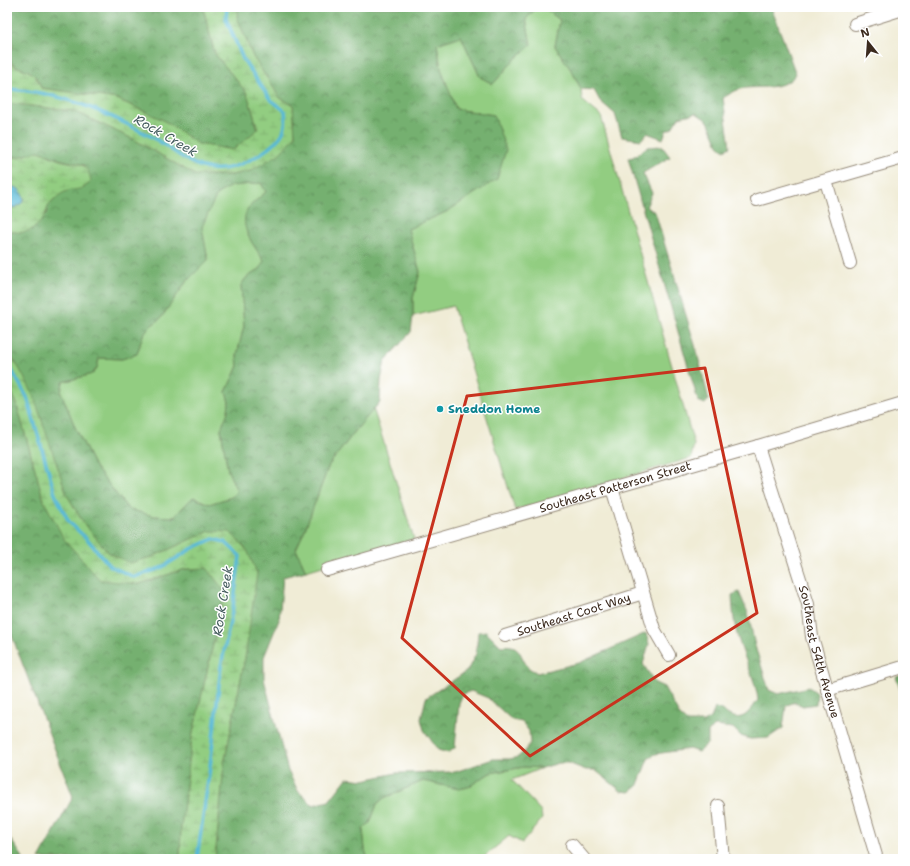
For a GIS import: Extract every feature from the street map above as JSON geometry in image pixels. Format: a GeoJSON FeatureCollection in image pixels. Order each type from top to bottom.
{"type":"FeatureCollection","features":[{"type":"Feature","properties":{"kind":"street"},"geometry":{"type":"LineString","coordinates":[[855,24],[903,8]]}},
{"type":"Feature","properties":{"kind":"street"},"geometry":{"type":"LineString","coordinates":[[757,200],[826,182],[903,158]]}},
{"type":"Feature","properties":{"kind":"street"},"geometry":{"type":"LineString","coordinates":[[826,182],[850,264]]}},
{"type":"Feature","properties":{"kind":"street","name":"Southeast Patterson Street"},"geometry":{"type":"LineString","coordinates":[[327,570],[903,403]]}},
{"type":"Feature","properties":{"kind":"street","name":"Southeast 54th Avenue"},"geometry":{"type":"LineString","coordinates":[[758,446],[808,604],[812,637],[877,859]]}},
{"type":"Feature","properties":{"kind":"street"},"geometry":{"type":"LineString","coordinates":[[612,488],[654,629],[669,655]]}},
{"type":"Feature","properties":{"kind":"street","name":"Southeast Coot Way"},"geometry":{"type":"LineString","coordinates":[[505,636],[643,593]]}},
{"type":"Feature","properties":{"kind":"street"},"geometry":{"type":"LineString","coordinates":[[827,690],[903,667]]}},
{"type":"Feature","properties":{"kind":"street"},"geometry":{"type":"LineString","coordinates":[[718,806],[723,859]]}},
{"type":"Feature","properties":{"kind":"street"},"geometry":{"type":"LineString","coordinates":[[572,845],[584,859]]}},
{"type":"Feature","properties":{"kind":"highlighted area"},"geometry":{"type":"Polygon","coordinates":[[[705,368],[757,613],[530,756],[402,638],[467,396],[705,368]]]}},
{"type":"Feature","properties":{"kind":"green space"},"geometry":{"type":"Polygon","coordinates":[[[7,7],[203,7],[215,54],[247,93],[258,130],[233,150],[198,144],[163,120],[117,99],[41,88],[33,74],[29,71],[16,67],[11,62],[9,51],[13,46],[11,38],[7,36],[7,7]]]}},
{"type":"Feature","properties":{"kind":"green space"},"geometry":{"type":"Polygon","coordinates":[[[203,7],[238,7],[237,17],[253,57],[280,98],[293,105],[295,137],[279,154],[250,171],[231,175],[195,175],[135,140],[74,111],[7,103],[7,36],[11,38],[13,46],[9,51],[11,61],[16,66],[33,74],[37,78],[41,88],[117,99],[163,120],[198,144],[233,150],[258,129],[247,93],[215,54],[203,7]]]}},
{"type":"Feature","properties":{"kind":"green space"},"geometry":{"type":"Polygon","coordinates":[[[238,7],[537,7],[526,19],[531,45],[515,59],[493,84],[480,77],[461,36],[437,44],[441,69],[456,109],[494,115],[506,150],[497,179],[448,211],[408,229],[420,272],[413,298],[411,332],[385,361],[381,380],[380,402],[329,465],[304,532],[296,549],[306,571],[283,577],[279,620],[264,657],[264,679],[288,771],[298,791],[313,805],[329,801],[347,778],[364,780],[396,773],[455,772],[493,759],[510,759],[518,757],[525,751],[530,743],[529,731],[522,722],[512,720],[488,698],[471,691],[463,694],[459,703],[455,748],[448,753],[438,750],[424,730],[421,719],[426,698],[467,671],[476,654],[478,632],[486,631],[501,646],[513,646],[517,648],[529,668],[537,673],[579,663],[646,633],[649,644],[643,664],[655,683],[664,687],[680,716],[687,722],[704,722],[711,718],[715,708],[731,716],[740,717],[747,714],[758,700],[753,679],[742,651],[735,626],[732,595],[739,592],[748,613],[755,646],[769,690],[778,694],[809,687],[817,693],[816,704],[803,706],[794,702],[786,706],[783,728],[768,738],[750,739],[741,736],[733,728],[715,726],[708,732],[708,743],[698,752],[689,749],[655,754],[648,759],[637,787],[630,792],[621,791],[595,770],[586,770],[568,763],[559,763],[542,768],[524,767],[490,773],[468,787],[459,789],[423,781],[384,798],[377,804],[370,823],[363,829],[365,850],[368,859],[215,859],[224,764],[246,652],[210,531],[152,557],[130,564],[109,553],[84,524],[67,495],[19,368],[7,350],[7,229],[14,232],[46,214],[48,206],[68,189],[84,188],[84,165],[58,159],[39,151],[19,157],[7,158],[7,103],[74,111],[135,140],[195,175],[231,175],[250,171],[295,136],[293,105],[280,98],[253,57],[237,17],[238,7]],[[261,183],[231,186],[217,194],[202,227],[208,260],[186,282],[161,318],[148,328],[143,335],[137,354],[122,359],[99,358],[97,368],[92,374],[63,382],[61,392],[75,427],[95,467],[128,509],[153,516],[174,517],[193,497],[209,504],[232,497],[237,491],[228,471],[221,429],[228,412],[229,402],[226,392],[238,366],[237,355],[244,326],[241,285],[246,278],[260,269],[264,261],[248,236],[245,216],[248,209],[266,192],[261,183]]]}},
{"type":"Feature","properties":{"kind":"green space"},"geometry":{"type":"Polygon","coordinates":[[[537,7],[543,7],[560,20],[555,46],[573,73],[581,89],[582,100],[601,116],[694,444],[691,458],[515,510],[453,306],[413,316],[413,298],[420,272],[408,229],[448,211],[494,115],[456,109],[441,69],[437,44],[461,36],[480,77],[493,84],[515,59],[531,45],[526,19],[537,7]]]}},
{"type":"Feature","properties":{"kind":"green space"},"geometry":{"type":"Polygon","coordinates":[[[543,7],[771,7],[796,74],[791,80],[778,86],[740,89],[723,98],[730,147],[724,150],[718,145],[708,121],[696,113],[679,117],[672,128],[666,131],[663,139],[647,133],[641,140],[622,137],[615,114],[600,101],[594,90],[581,89],[573,73],[555,46],[560,20],[543,7]]]}},
{"type":"Feature","properties":{"kind":"green space"},"geometry":{"type":"Polygon","coordinates":[[[662,146],[670,157],[643,173],[652,193],[646,207],[655,212],[695,345],[709,400],[705,404],[698,401],[628,158],[633,157],[647,147],[662,146]]]}},
{"type":"Feature","properties":{"kind":"green space"},"geometry":{"type":"Polygon","coordinates":[[[39,151],[57,159],[84,166],[91,181],[85,187],[68,191],[52,201],[48,206],[42,220],[38,225],[29,231],[19,232],[7,229],[7,205],[15,208],[7,188],[7,158],[19,157],[39,151]]]}},
{"type":"Feature","properties":{"kind":"green space"},"geometry":{"type":"Polygon","coordinates":[[[261,183],[266,192],[248,208],[247,234],[264,261],[260,269],[246,278],[241,285],[244,326],[237,355],[238,366],[226,392],[229,402],[228,412],[221,429],[228,471],[237,491],[232,497],[209,504],[193,497],[174,517],[153,516],[128,509],[95,467],[75,427],[61,392],[63,382],[92,374],[97,368],[99,358],[122,359],[137,354],[143,335],[148,328],[161,318],[186,282],[208,260],[201,227],[217,194],[231,186],[261,183]]]}},
{"type":"Feature","properties":{"kind":"green space"},"geometry":{"type":"Polygon","coordinates":[[[7,350],[33,394],[67,495],[84,524],[109,553],[130,563],[152,557],[210,531],[230,532],[247,550],[257,573],[246,652],[224,764],[215,859],[180,859],[181,828],[192,738],[225,592],[207,568],[185,569],[139,584],[100,580],[64,539],[44,501],[16,401],[7,384],[7,350]]]}},
{"type":"Feature","properties":{"kind":"green space"},"geometry":{"type":"Polygon","coordinates":[[[7,384],[16,401],[44,501],[139,584],[185,569],[208,568],[225,592],[192,738],[181,828],[180,859],[39,859],[73,797],[7,623],[7,384]]]}},
{"type":"Feature","properties":{"kind":"green space"},"geometry":{"type":"Polygon","coordinates":[[[373,408],[414,539],[306,571],[296,549],[304,532],[329,465],[373,408]]]}},
{"type":"Feature","properties":{"kind":"green space"},"geometry":{"type":"Polygon","coordinates":[[[903,675],[903,698],[896,677],[903,675]]]}},
{"type":"Feature","properties":{"kind":"green space"},"geometry":{"type":"Polygon","coordinates":[[[524,767],[542,768],[512,780],[541,811],[542,819],[522,843],[509,836],[483,859],[368,859],[365,850],[363,829],[370,823],[377,804],[384,798],[423,781],[459,789],[468,787],[490,773],[524,767]]]}},
{"type":"Feature","properties":{"kind":"green space"},"geometry":{"type":"Polygon","coordinates":[[[7,834],[22,856],[23,859],[7,859],[7,834]]]}},
{"type":"Feature","properties":{"kind":"water"},"geometry":{"type":"Polygon","coordinates":[[[15,187],[19,189],[24,198],[23,202],[15,208],[7,205],[7,188],[15,187]]]}},
{"type":"Feature","properties":{"kind":"waterway","name":"Rock Creek"},"geometry":{"type":"LineString","coordinates":[[7,89],[63,98],[99,111],[158,140],[186,160],[202,167],[220,169],[239,165],[267,150],[280,137],[284,128],[285,111],[270,99],[243,59],[226,19],[227,7]]}},
{"type":"Feature","properties":{"kind":"waterway","name":"Rock Creek"},"geometry":{"type":"LineString","coordinates":[[7,362],[27,397],[55,494],[69,522],[88,540],[110,566],[134,577],[161,568],[191,549],[213,539],[225,542],[240,556],[233,607],[221,666],[210,767],[197,859]]}},
{"type":"Feature","properties":{"kind":"place","name":"Sneddon Home"},"geometry":{"type":"Point","coordinates":[440,409]}}]}
